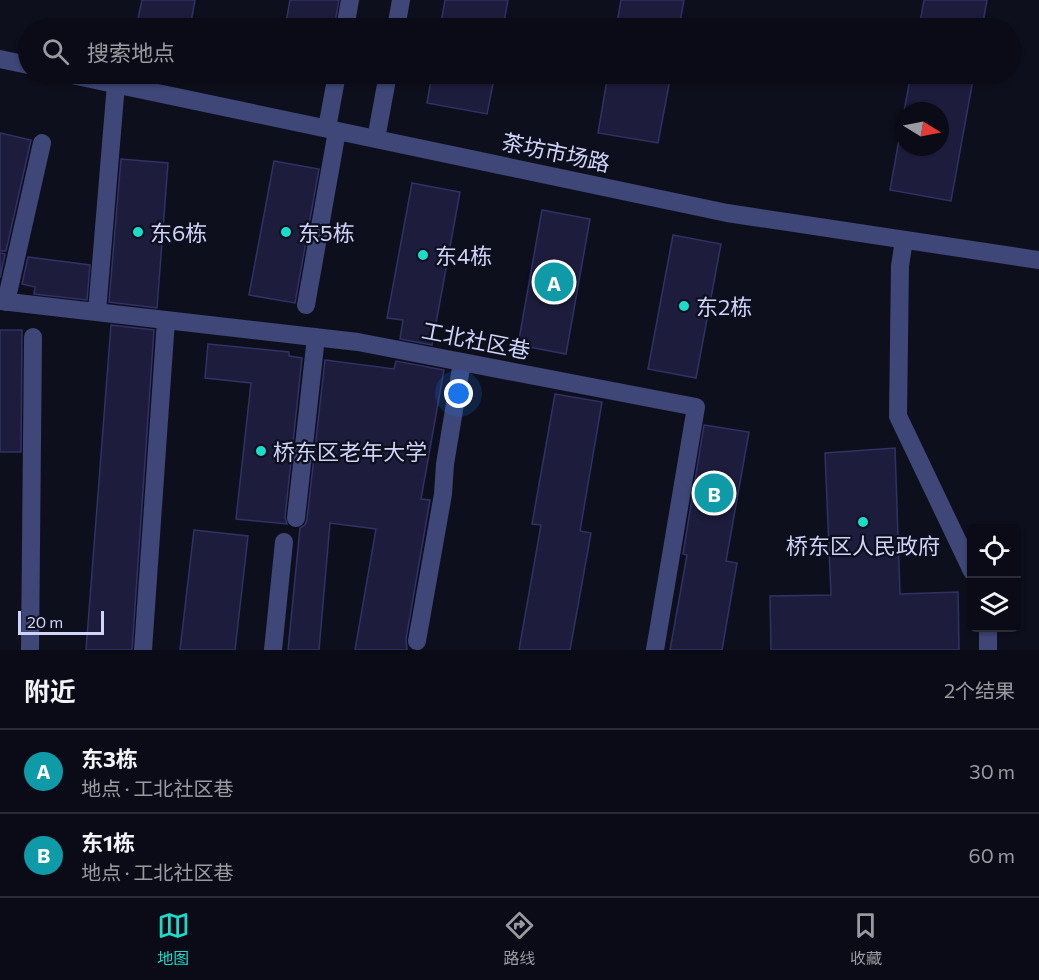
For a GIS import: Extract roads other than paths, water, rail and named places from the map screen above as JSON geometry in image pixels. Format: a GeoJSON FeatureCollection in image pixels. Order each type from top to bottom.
{"type":"FeatureCollection","features":[{"type":"Feature","properties":{"kind":"street"},"geometry":{"type":"LineString","coordinates":[[347,18],[350,0]]}},
{"type":"Feature","properties":{"kind":"street"},"geometry":{"type":"LineString","coordinates":[[398,18],[401,0]]}},
{"type":"Feature","properties":{"kind":"street"},"geometry":{"type":"LineString","coordinates":[[0,59],[18,63]]}},
{"type":"Feature","properties":{"kind":"street"},"geometry":{"type":"LineString","coordinates":[[97,312],[116,84]]}},
{"type":"Feature","properties":{"kind":"street","name":"茶坊市场路"},"geometry":{"type":"LineString","coordinates":[[116,84],[727,213],[1039,260]]}},
{"type":"Feature","properties":{"kind":"street"},"geometry":{"type":"LineString","coordinates":[[306,305],[332,130],[336,84]]}},
{"type":"Feature","properties":{"kind":"street"},"geometry":{"type":"LineString","coordinates":[[376,139],[386,84]]}},
{"type":"Feature","properties":{"kind":"street"},"geometry":{"type":"LineString","coordinates":[[4,295],[42,143]]}},
{"type":"Feature","properties":{"kind":"street"},"geometry":{"type":"LineString","coordinates":[[904,240],[900,266],[897,416],[967,561]]}},
{"type":"Feature","properties":{"kind":"street","name":"工北社区巷"},"geometry":{"type":"LineString","coordinates":[[4,295],[97,312],[358,342],[696,407],[655,650]]}},
{"type":"Feature","properties":{"kind":"street"},"geometry":{"type":"LineString","coordinates":[[143,650],[166,320]]}},
{"type":"Feature","properties":{"kind":"street"},"geometry":{"type":"LineString","coordinates":[[296,518],[316,337]]}},
{"type":"Feature","properties":{"kind":"street"},"geometry":{"type":"LineString","coordinates":[[30,650],[33,338]]}},
{"type":"Feature","properties":{"kind":"street"},"geometry":{"type":"LineString","coordinates":[[417,641],[443,494],[445,464],[462,362]]}},
{"type":"Feature","properties":{"kind":"street"},"geometry":{"type":"LineString","coordinates":[[273,650],[284,542]]}},
{"type":"Feature","properties":{"kind":"street"},"geometry":{"type":"LineString","coordinates":[[988,632],[988,650]]}},
{"type":"Feature","properties":{"kind":"place","name":"东6栋"},"geometry":{"type":"Point","coordinates":[138,232]}},
{"type":"Feature","properties":{"kind":"place","name":"东5栋"},"geometry":{"type":"Point","coordinates":[286,232]}},
{"type":"Feature","properties":{"kind":"place","name":"东4栋"},"geometry":{"type":"Point","coordinates":[423,255]}},
{"type":"Feature","properties":{"kind":"place","name":"东3栋"},"geometry":{"type":"Point","coordinates":[554,282]}},
{"type":"Feature","properties":{"kind":"place","name":"东2栋"},"geometry":{"type":"Point","coordinates":[684,306]}},
{"type":"Feature","properties":{"kind":"place","name":"桥东区老年大学"},"geometry":{"type":"Point","coordinates":[261,451]}},
{"type":"Feature","properties":{"kind":"place","name":"东1栋"},"geometry":{"type":"Point","coordinates":[714,493]}},
{"type":"Feature","properties":{"kind":"place","name":"桥东区人民政府"},"geometry":{"type":"Point","coordinates":[863,522]}}]}
